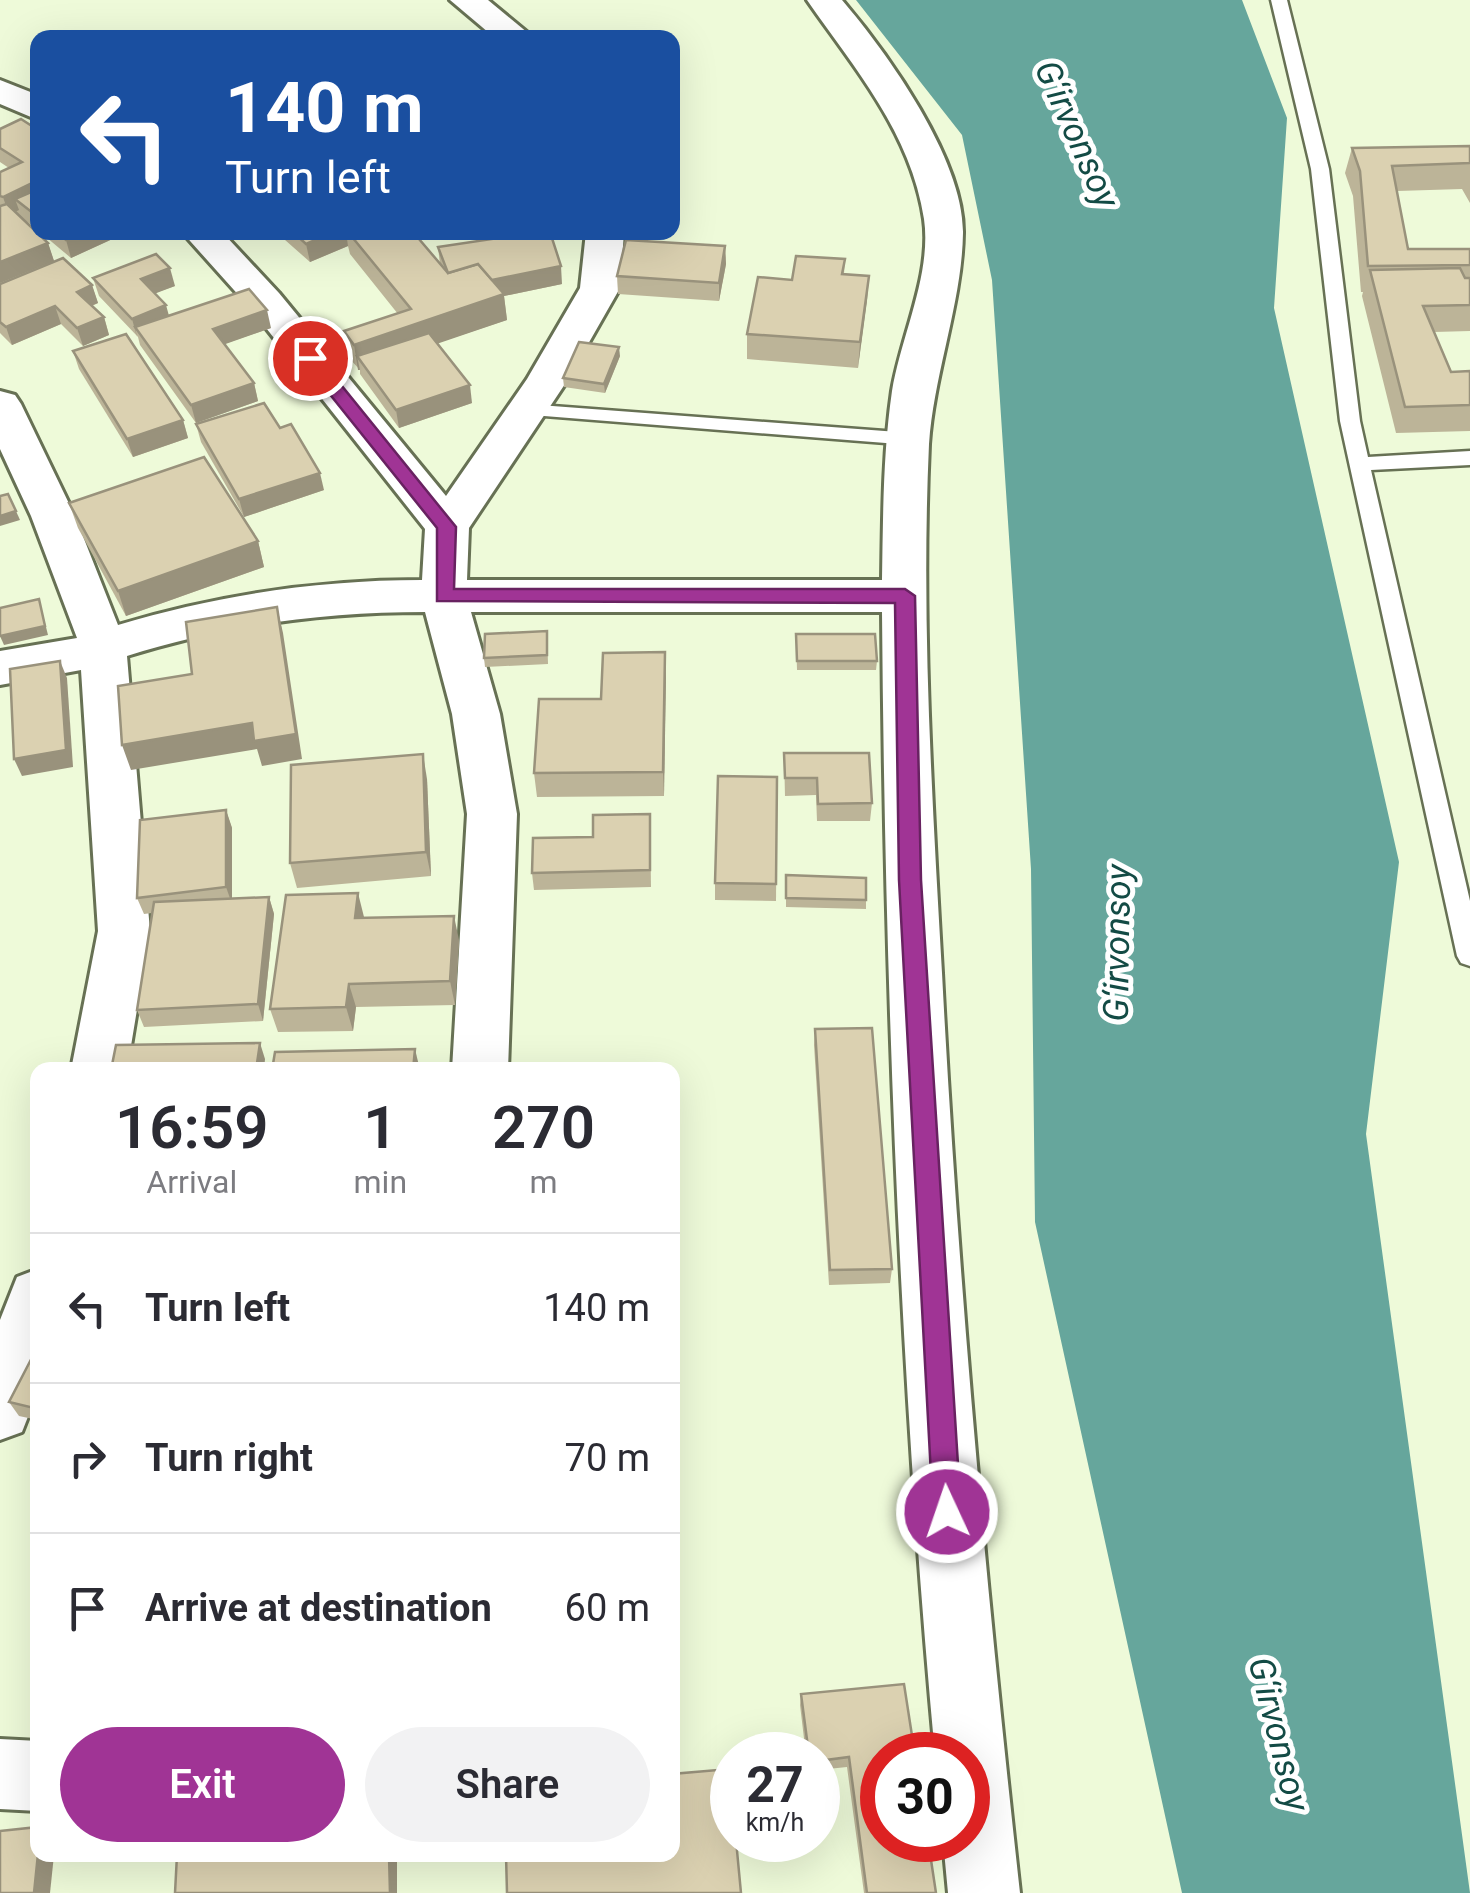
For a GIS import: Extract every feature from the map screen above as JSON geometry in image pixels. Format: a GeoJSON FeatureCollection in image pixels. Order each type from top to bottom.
{"type":"FeatureCollection","features":[{"type":"Feature","properties":{"kind":"street"},"geometry":{"type":"LineString","coordinates":[[467,0],[506,30]]}},
{"type":"Feature","properties":{"kind":"street"},"geometry":{"type":"LineString","coordinates":[[824,0],[853,33],[906,111],[945,224],[913,392],[905,596],[910,880],[952,1591],[984,1893]]}},
{"type":"Feature","properties":{"kind":"street"},"geometry":{"type":"LineString","coordinates":[[0,91],[30,104]]}},
{"type":"Feature","properties":{"kind":"street"},"geometry":{"type":"LineString","coordinates":[[208,240],[265,302],[447,527]]}},
{"type":"Feature","properties":{"kind":"street"},"geometry":{"type":"LineString","coordinates":[[480,1062],[492,814],[476,714],[444,596],[447,527],[526,410],[600,288],[604,240]]}},
{"type":"Feature","properties":{"kind":"street"},"geometry":{"type":"LineString","coordinates":[[0,404],[54,516],[103,646],[124,932],[100,1062]]}},
{"type":"Feature","properties":{"kind":"street"},"geometry":{"type":"LineString","coordinates":[[0,668],[58,660],[196,618],[345,596],[905,596]]}},
{"type":"Feature","properties":{"kind":"street"},"geometry":{"type":"LineString","coordinates":[[0,1411],[30,1320]]}},
{"type":"Feature","properties":{"kind":"street"},"geometry":{"type":"LineString","coordinates":[[0,1774],[30,1776]]}},
{"type":"Feature","properties":{"kind":"lane"},"geometry":{"type":"LineString","coordinates":[[1279,0],[1330,169],[1350,422],[1364,464],[1470,956]]}},
{"type":"Feature","properties":{"kind":"lane"},"geometry":{"type":"LineString","coordinates":[[526,410],[911,439]]}},
{"type":"Feature","properties":{"kind":"lane"},"geometry":{"type":"LineString","coordinates":[[1364,464],[1470,458]]}},
{"type":"Feature","properties":{"kind":"water","name":"G‘irvonsoy"},"geometry":{"type":"Polygon","coordinates":[[[856,0],[1242,0],[1287,118],[1274,308],[1399,862],[1366,1134],[1470,1893],[1182,1893],[1035,1222],[1031,869],[992,280],[962,135],[856,0]]]}},
{"type":"Feature","properties":{"kind":"building"},"geometry":{"type":"Polygon","coordinates":[[[21,119],[30,125],[30,184],[3,197],[0,172],[22,162],[0,148],[0,129],[21,119]]]}},
{"type":"Feature","properties":{"kind":"building"},"geometry":{"type":"Polygon","coordinates":[[[1470,146],[1470,163],[1392,166],[1408,249],[1470,249],[1470,265],[1368,266],[1360,171],[1352,148],[1470,146]]]}},
{"type":"Feature","properties":{"kind":"building"},"geometry":{"type":"Polygon","coordinates":[[[30,192],[30,211],[15,199],[30,192]]]}},
{"type":"Feature","properties":{"kind":"building"},"geometry":{"type":"Polygon","coordinates":[[[7,204],[30,226],[30,240],[48,243],[0,262],[0,206],[7,204]]]}},
{"type":"Feature","properties":{"kind":"building"},"geometry":{"type":"Polygon","coordinates":[[[355,240],[420,240],[448,273],[478,264],[504,294],[354,345],[344,331],[411,309],[355,240]]]}},
{"type":"Feature","properties":{"kind":"building"},"geometry":{"type":"Polygon","coordinates":[[[485,240],[553,240],[561,266],[492,280],[478,264],[448,273],[438,247],[485,240]]]}},
{"type":"Feature","properties":{"kind":"building"},"geometry":{"type":"Polygon","coordinates":[[[626,240],[725,246],[719,283],[617,276],[626,240]]]}},
{"type":"Feature","properties":{"kind":"building"},"geometry":{"type":"Polygon","coordinates":[[[156,254],[170,268],[141,279],[166,305],[132,319],[93,278],[156,254]]]}},
{"type":"Feature","properties":{"kind":"building"},"geometry":{"type":"Polygon","coordinates":[[[796,256],[845,259],[842,274],[869,276],[860,342],[747,334],[758,277],[792,280],[796,256]]]}},
{"type":"Feature","properties":{"kind":"building"},"geometry":{"type":"Polygon","coordinates":[[[63,258],[92,285],[77,292],[104,317],[77,328],[55,306],[6,327],[0,322],[0,284],[63,258]]]}},
{"type":"Feature","properties":{"kind":"building"},"geometry":{"type":"Polygon","coordinates":[[[1460,268],[1465,278],[1470,278],[1470,305],[1423,306],[1451,372],[1470,371],[1470,405],[1405,407],[1370,270],[1460,268]]]}},
{"type":"Feature","properties":{"kind":"building"},"geometry":{"type":"Polygon","coordinates":[[[249,289],[267,310],[213,329],[254,383],[191,405],[135,327],[249,289]]]}},
{"type":"Feature","properties":{"kind":"building"},"geometry":{"type":"Polygon","coordinates":[[[429,333],[470,385],[396,410],[357,356],[429,333]]]}},
{"type":"Feature","properties":{"kind":"building"},"geometry":{"type":"Polygon","coordinates":[[[126,334],[183,420],[127,439],[73,351],[126,334]]]}},
{"type":"Feature","properties":{"kind":"building"},"geometry":{"type":"Polygon","coordinates":[[[579,342],[619,347],[604,384],[563,378],[579,342]]]}},
{"type":"Feature","properties":{"kind":"building"},"geometry":{"type":"Polygon","coordinates":[[[264,403],[280,428],[291,424],[320,473],[239,499],[196,424],[264,403]]]}},
{"type":"Feature","properties":{"kind":"building"},"geometry":{"type":"Polygon","coordinates":[[[204,457],[258,541],[118,591],[69,503],[204,457]]]}},
{"type":"Feature","properties":{"kind":"building"},"geometry":{"type":"Polygon","coordinates":[[[8,494],[16,511],[0,516],[0,496],[8,494]]]}},
{"type":"Feature","properties":{"kind":"building"},"geometry":{"type":"Polygon","coordinates":[[[39,599],[45,626],[0,636],[0,608],[39,599]]]}},
{"type":"Feature","properties":{"kind":"building"},"geometry":{"type":"Polygon","coordinates":[[[277,607],[296,734],[254,741],[252,723],[122,745],[118,686],[192,674],[186,622],[277,607]]]}},
{"type":"Feature","properties":{"kind":"building"},"geometry":{"type":"Polygon","coordinates":[[[547,631],[547,655],[484,658],[485,634],[547,631]]]}},
{"type":"Feature","properties":{"kind":"building"},"geometry":{"type":"Polygon","coordinates":[[[796,634],[875,634],[877,661],[797,661],[796,634]]]}},
{"type":"Feature","properties":{"kind":"building"},"geometry":{"type":"Polygon","coordinates":[[[665,652],[663,772],[534,773],[539,699],[601,699],[603,653],[665,652]]]}},
{"type":"Feature","properties":{"kind":"building"},"geometry":{"type":"Polygon","coordinates":[[[60,661],[66,750],[14,759],[10,669],[60,661]]]}},
{"type":"Feature","properties":{"kind":"building"},"geometry":{"type":"Polygon","coordinates":[[[784,753],[869,753],[872,803],[818,804],[817,778],[785,778],[784,753]]]}},
{"type":"Feature","properties":{"kind":"building"},"geometry":{"type":"Polygon","coordinates":[[[423,754],[426,852],[290,863],[291,765],[423,754]]]}},
{"type":"Feature","properties":{"kind":"building"},"geometry":{"type":"Polygon","coordinates":[[[718,776],[777,777],[776,884],[715,883],[718,776]]]}},
{"type":"Feature","properties":{"kind":"building"},"geometry":{"type":"Polygon","coordinates":[[[226,810],[226,887],[137,898],[140,820],[226,810]]]}},
{"type":"Feature","properties":{"kind":"building"},"geometry":{"type":"Polygon","coordinates":[[[650,814],[650,870],[532,873],[533,838],[593,837],[593,815],[650,814]]]}},
{"type":"Feature","properties":{"kind":"building"},"geometry":{"type":"Polygon","coordinates":[[[786,875],[866,878],[866,900],[786,898],[786,875]]]}},
{"type":"Feature","properties":{"kind":"building"},"geometry":{"type":"Polygon","coordinates":[[[358,893],[355,918],[454,916],[450,981],[349,984],[346,1007],[270,1009],[286,895],[358,893]]]}},
{"type":"Feature","properties":{"kind":"building"},"geometry":{"type":"Polygon","coordinates":[[[269,897],[258,1004],[137,1010],[154,902],[269,897]]]}},
{"type":"Feature","properties":{"kind":"building"},"geometry":{"type":"Polygon","coordinates":[[[872,1028],[892,1269],[830,1270],[815,1029],[872,1028]]]}},
{"type":"Feature","properties":{"kind":"building"},"geometry":{"type":"Polygon","coordinates":[[[260,1043],[257,1062],[113,1062],[116,1045],[260,1043]]]}},
{"type":"Feature","properties":{"kind":"building"},"geometry":{"type":"Polygon","coordinates":[[[415,1049],[414,1062],[273,1062],[275,1052],[415,1049]]]}},
{"type":"Feature","properties":{"kind":"building"},"geometry":{"type":"Polygon","coordinates":[[[30,1361],[30,1407],[9,1402],[30,1361]]]}},
{"type":"Feature","properties":{"kind":"building"},"geometry":{"type":"Polygon","coordinates":[[[904,1684],[911,1732],[860,1732],[860,1840],[849,1757],[840,1758],[840,1732],[806,1732],[801,1694],[904,1684]]]}},
{"type":"Feature","properties":{"kind":"building"},"geometry":{"type":"Polygon","coordinates":[[[710,1771],[710,1862],[738,1862],[741,1893],[507,1893],[506,1862],[680,1862],[680,1773],[710,1771]]]}},
{"type":"Feature","properties":{"kind":"building"},"geometry":{"type":"Polygon","coordinates":[[[30,1828],[30,1862],[37,1862],[34,1893],[0,1893],[0,1831],[30,1828]]]}},
{"type":"Feature","properties":{"kind":"building"},"geometry":{"type":"Polygon","coordinates":[[[177,1862],[389,1862],[390,1893],[175,1893],[177,1862]]]}},
{"type":"Feature","properties":{"kind":"building"},"geometry":{"type":"Polygon","coordinates":[[[863,1862],[931,1862],[936,1893],[867,1893],[863,1862]]]}},
{"type":"Feature","properties":{"kind":"route"},"geometry":{"type":"LineString","coordinates":[[310,358],[447,527],[444,596],[905,596],[910,880],[947,1512]]}}]}
